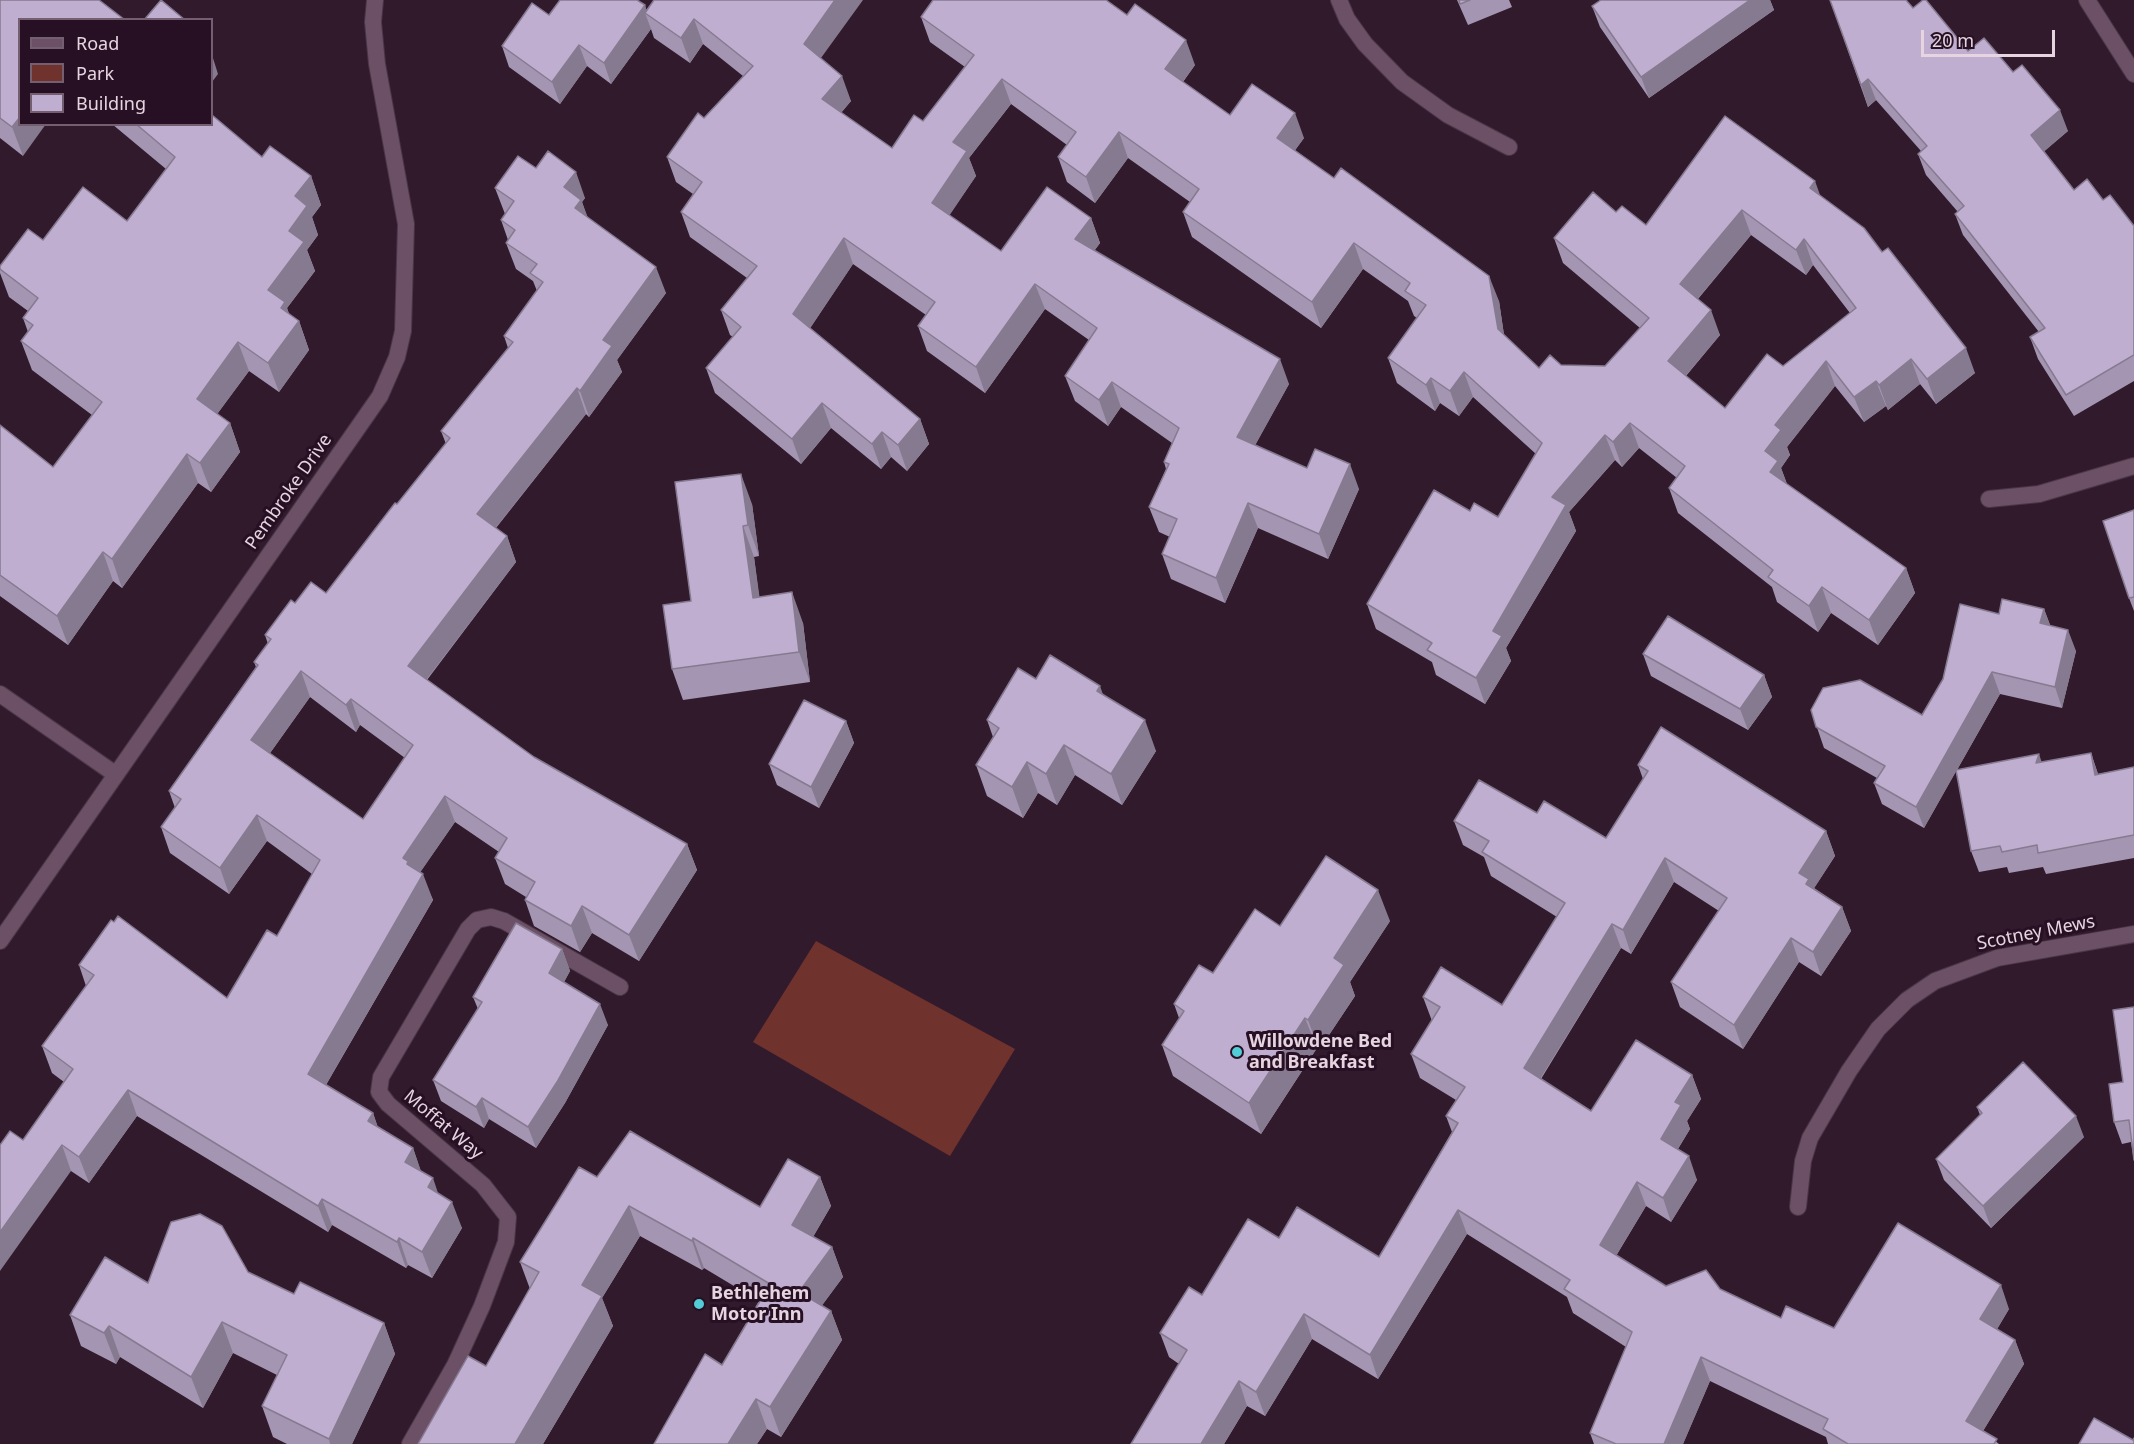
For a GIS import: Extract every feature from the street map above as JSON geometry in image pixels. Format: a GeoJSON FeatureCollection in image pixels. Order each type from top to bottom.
{"type":"FeatureCollection","features":[{"type":"Feature","properties":{"kind":"street","name":"Pembroke Drive"},"geometry":{"type":"LineString","coordinates":[[0,941],[380,396],[397,357],[403,331],[406,224],[377,64],[373,22],[375,0]]}},
{"type":"Feature","properties":{"kind":"street"},"geometry":{"type":"LineString","coordinates":[[1339,0],[1347,19],[1360,38],[1402,82],[1448,115],[1509,147]]}},
{"type":"Feature","properties":{"kind":"street"},"geometry":{"type":"LineString","coordinates":[[2087,0],[2134,74]]}},
{"type":"Feature","properties":{"kind":"street"},"geometry":{"type":"LineString","coordinates":[[1989,499],[2039,494],[2134,466]]}},
{"type":"Feature","properties":{"kind":"street"},"geometry":{"type":"LineString","coordinates":[[0,694],[115,774]]}},
{"type":"Feature","properties":{"kind":"street","name":"Moffat Way"},"geometry":{"type":"LineString","coordinates":[[410,1444],[455,1365],[482,1305],[506,1242],[508,1217],[483,1185],[388,1104],[379,1092],[381,1077],[468,929],[477,920],[491,917],[504,921],[620,987]]}},
{"type":"Feature","properties":{"kind":"street","name":"Scotney Mews"},"geometry":{"type":"LineString","coordinates":[[1798,1207],[1803,1161],[1810,1138],[1849,1071],[1878,1029],[1906,1000],[1935,981],[1997,958],[2134,934]]}},
{"type":"Feature","properties":{"kind":"green space"},"geometry":{"type":"Polygon","coordinates":[[[816,941],[1015,1049],[950,1156],[753,1042],[816,941]]]}},
{"type":"Feature","properties":{"kind":"building"},"geometry":{"type":"Polygon","coordinates":[[[0,0],[99,0],[122,18],[18,18],[18,120],[12,127],[0,118],[0,0]]]}},
{"type":"Feature","properties":{"kind":"building"},"geometry":{"type":"Polygon","coordinates":[[[161,0],[183,18],[146,18],[161,0]]]}},
{"type":"Feature","properties":{"kind":"building"},"geometry":{"type":"Polygon","coordinates":[[[560,0],[637,0],[645,5],[604,63],[579,45],[552,82],[502,46],[532,3],[549,15],[560,0]]]}},
{"type":"Feature","properties":{"kind":"building"},"geometry":{"type":"Polygon","coordinates":[[[654,0],[835,0],[804,44],[842,76],[822,99],[892,148],[914,115],[923,121],[974,55],[921,17],[933,0],[1106,0],[1127,15],[1135,4],[1186,40],[1165,69],[1230,115],[1252,84],[1295,113],[1277,138],[1334,178],[1341,168],[1489,276],[1498,329],[1539,368],[1550,355],[1561,365],[1605,366],[1649,318],[1554,238],[1593,192],[1616,212],[1622,206],[1646,225],[1725,116],[1815,181],[1810,188],[1864,228],[1882,252],[1888,248],[1966,348],[1927,379],[1911,359],[1879,385],[1876,381],[1854,397],[1826,361],[1775,425],[1781,430],[1765,451],[1778,461],[1770,472],[1906,568],[1869,620],[1822,587],[1809,606],[1768,577],[1773,570],[1669,488],[1685,466],[1630,423],[1613,442],[1605,435],[1552,497],[1566,505],[1493,631],[1502,636],[1476,678],[1427,650],[1432,643],[1367,604],[1434,490],[1470,511],[1474,503],[1498,517],[1542,443],[1464,372],[1450,391],[1431,378],[1426,385],[1388,358],[1426,305],[1405,291],[1410,283],[1354,243],[1312,302],[1183,212],[1199,189],[1119,132],[1086,177],[1058,157],[1076,132],[1002,79],[953,142],[967,151],[932,203],[1001,251],[1047,187],[1091,218],[1075,239],[1280,359],[1237,437],[1307,468],[1315,449],[1350,464],[1319,534],[1248,503],[1216,578],[1162,554],[1177,519],[1149,507],[1169,464],[1164,462],[1179,428],[1112,382],[1099,400],[1065,376],[1097,328],[1035,284],[976,367],[918,326],[935,302],[844,238],[793,314],[920,419],[898,445],[882,432],[872,444],[822,403],[792,439],[706,368],[741,327],[721,310],[757,266],[681,212],[702,182],[667,157],[698,113],[704,118],[753,66],[694,19],[681,38],[645,13],[654,0]],[[1742,210],[1680,284],[1711,310],[1668,361],[1725,408],[1767,354],[1783,366],[1856,308],[1804,239],[1796,250],[1742,210]]]}},
{"type":"Feature","properties":{"kind":"building"},"geometry":{"type":"Polygon","coordinates":[[[1601,0],[1750,0],[1641,77],[1592,6],[1601,0]]]}},
{"type":"Feature","properties":{"kind":"building"},"geometry":{"type":"Polygon","coordinates":[[[1830,0],[1906,0],[1913,8],[1926,0],[1968,51],[1984,38],[2013,72],[2022,65],[2060,110],[2031,135],[2074,190],[2087,179],[2103,200],[2110,195],[2134,226],[2134,355],[2066,395],[2030,337],[2045,328],[1955,214],[1964,206],[1918,154],[1927,146],[1868,79],[1861,85],[1830,0]]]}},
{"type":"Feature","properties":{"kind":"building"},"geometry":{"type":"Polygon","coordinates":[[[213,116],[262,157],[270,146],[311,176],[295,196],[307,206],[289,231],[304,242],[268,290],[285,302],[281,308],[299,321],[268,363],[238,342],[197,399],[230,423],[200,463],[187,454],[112,559],[103,552],[57,616],[0,575],[0,425],[53,467],[102,402],[21,341],[33,325],[23,318],[38,298],[0,269],[0,266],[28,229],[43,240],[83,187],[127,221],[175,157],[138,126],[213,126],[213,116]]]}},
{"type":"Feature","properties":{"kind":"building"},"geometry":{"type":"Polygon","coordinates":[[[548,151],[576,172],[564,187],[581,200],[575,208],[656,267],[603,340],[612,346],[580,391],[577,388],[477,514],[507,536],[408,666],[534,757],[687,844],[629,935],[582,906],[571,926],[525,900],[535,882],[495,858],[507,838],[445,796],[403,858],[408,861],[407,864],[423,874],[308,1074],[373,1113],[368,1121],[413,1148],[405,1162],[433,1178],[428,1187],[452,1202],[422,1252],[399,1238],[397,1242],[322,1199],[318,1206],[128,1090],[79,1157],[62,1145],[0,1232],[0,1145],[10,1131],[23,1140],[73,1069],[42,1046],[94,975],[79,965],[111,920],[114,922],[118,916],[227,998],[267,930],[277,936],[320,860],[257,815],[220,868],[161,827],[181,799],[169,791],[258,665],[254,662],[271,639],[265,635],[291,600],[295,603],[311,582],[326,593],[395,503],[397,504],[450,438],[441,431],[513,342],[504,336],[543,282],[530,273],[537,264],[506,243],[515,230],[501,220],[514,201],[495,188],[518,156],[536,168],[548,151]],[[301,671],[251,740],[363,819],[413,745],[351,699],[346,705],[301,671]]]}},
{"type":"Feature","properties":{"kind":"building"},"geometry":{"type":"Polygon","coordinates":[[[741,474],[748,525],[743,526],[753,598],[792,592],[799,652],[672,669],[663,605],[691,601],[675,482],[741,474]]]}},
{"type":"Feature","properties":{"kind":"building"},"geometry":{"type":"Polygon","coordinates":[[[2134,510],[2134,597],[2129,598],[2103,521],[2134,510]]]}},
{"type":"Feature","properties":{"kind":"building"},"geometry":{"type":"Polygon","coordinates":[[[2002,599],[2044,609],[2040,623],[2068,630],[2055,687],[1992,672],[1916,807],[1874,783],[1885,766],[1816,727],[1811,710],[1823,688],[1860,680],[1922,715],[1943,679],[1960,604],[1999,614],[2002,599]]]}},
{"type":"Feature","properties":{"kind":"building"},"geometry":{"type":"Polygon","coordinates":[[[1668,616],[1764,675],[1740,709],[1643,654],[1668,616]]]}},
{"type":"Feature","properties":{"kind":"building"},"geometry":{"type":"Polygon","coordinates":[[[1050,655],[1100,686],[1097,691],[1145,720],[1111,774],[1064,745],[1046,774],[1027,762],[1012,787],[976,765],[999,728],[987,720],[1018,668],[1036,679],[1050,655]]]}},
{"type":"Feature","properties":{"kind":"building"},"geometry":{"type":"Polygon","coordinates":[[[804,700],[846,721],[811,787],[769,764],[804,700]]]}},
{"type":"Feature","properties":{"kind":"building"},"geometry":{"type":"Polygon","coordinates":[[[1661,727],[1826,831],[1799,873],[1809,879],[1806,884],[1842,907],[1813,952],[1791,938],[1734,1025],[1671,982],[1727,898],[1665,858],[1623,930],[1612,924],[1524,1068],[1591,1111],[1636,1040],[1692,1075],[1675,1102],[1681,1105],[1661,1139],[1689,1156],[1663,1198],[1637,1182],[1600,1245],[1666,1286],[1706,1270],[1720,1289],[1781,1318],[1786,1306],[1834,1328],[1898,1223],[2001,1285],[1980,1319],[2015,1340],[1966,1421],[1997,1439],[1994,1444],[1848,1444],[1823,1429],[1828,1419],[1701,1357],[1664,1444],[1616,1444],[1590,1433],[1632,1332],[1564,1289],[1570,1280],[1458,1210],[1370,1355],[1304,1314],[1256,1392],[1239,1381],[1201,1444],[1131,1444],[1187,1350],[1160,1333],[1189,1287],[1202,1295],[1248,1219],[1279,1238],[1297,1207],[1379,1257],[1458,1123],[1446,1116],[1465,1087],[1411,1054],[1440,1007],[1423,997],[1441,967],[1502,1005],[1565,903],[1482,852],[1489,841],[1454,821],[1479,780],[1537,813],[1544,801],[1606,838],[1648,771],[1638,765],[1661,727]]]}},
{"type":"Feature","properties":{"kind":"building"},"geometry":{"type":"Polygon","coordinates":[[[2091,753],[2095,775],[2134,767],[2134,835],[2038,853],[2037,845],[2002,852],[2000,846],[1971,851],[1956,770],[2039,754],[2036,763],[2091,753]]]}},
{"type":"Feature","properties":{"kind":"building"},"geometry":{"type":"Polygon","coordinates":[[[1326,856],[1378,890],[1334,958],[1344,965],[1308,1020],[1305,1018],[1249,1103],[1162,1045],[1184,1011],[1174,1004],[1199,965],[1213,973],[1255,909],[1280,926],[1326,856]]]}},
{"type":"Feature","properties":{"kind":"building"},"geometry":{"type":"Polygon","coordinates":[[[516,923],[562,949],[549,973],[600,1004],[557,1082],[528,1127],[482,1098],[476,1107],[433,1080],[482,1002],[473,997],[516,923]]]}},
{"type":"Feature","properties":{"kind":"building"},"geometry":{"type":"Polygon","coordinates":[[[2134,1007],[2134,1160],[2129,1120],[2114,1122],[2109,1084],[2123,1082],[2113,1010],[2134,1007]]]}},
{"type":"Feature","properties":{"kind":"building"},"geometry":{"type":"Polygon","coordinates":[[[2023,1062],[2076,1116],[1983,1206],[1936,1159],[1982,1113],[1977,1107],[2023,1062]]]}},
{"type":"Feature","properties":{"kind":"building"},"geometry":{"type":"Polygon","coordinates":[[[630,1131],[760,1207],[788,1159],[820,1177],[792,1225],[832,1247],[799,1292],[831,1311],[770,1407],[756,1399],[728,1444],[654,1444],[705,1354],[722,1365],[770,1284],[693,1238],[692,1241],[629,1206],[582,1285],[602,1296],[515,1444],[418,1444],[468,1356],[486,1366],[539,1272],[520,1262],[579,1167],[597,1177],[630,1131]]]}},
{"type":"Feature","properties":{"kind":"building"},"geometry":{"type":"Polygon","coordinates":[[[200,1214],[222,1226],[248,1272],[294,1294],[300,1282],[384,1323],[329,1439],[262,1406],[287,1355],[222,1322],[191,1377],[109,1326],[104,1333],[70,1315],[105,1257],[148,1283],[171,1222],[200,1214]]]}},
{"type":"Feature","properties":{"kind":"building"},"geometry":{"type":"Polygon","coordinates":[[[2094,1418],[2133,1440],[2134,1438],[2134,1444],[2079,1444],[2094,1418]]]}},
{"type":"Feature","properties":{"kind":"place","name":"Willowdene Bed and Breakfast"},"geometry":{"type":"Point","coordinates":[1237,1052]}},
{"type":"Feature","properties":{"kind":"place","name":"Bethlehem Motor Inn"},"geometry":{"type":"Point","coordinates":[699,1304]}}]}
